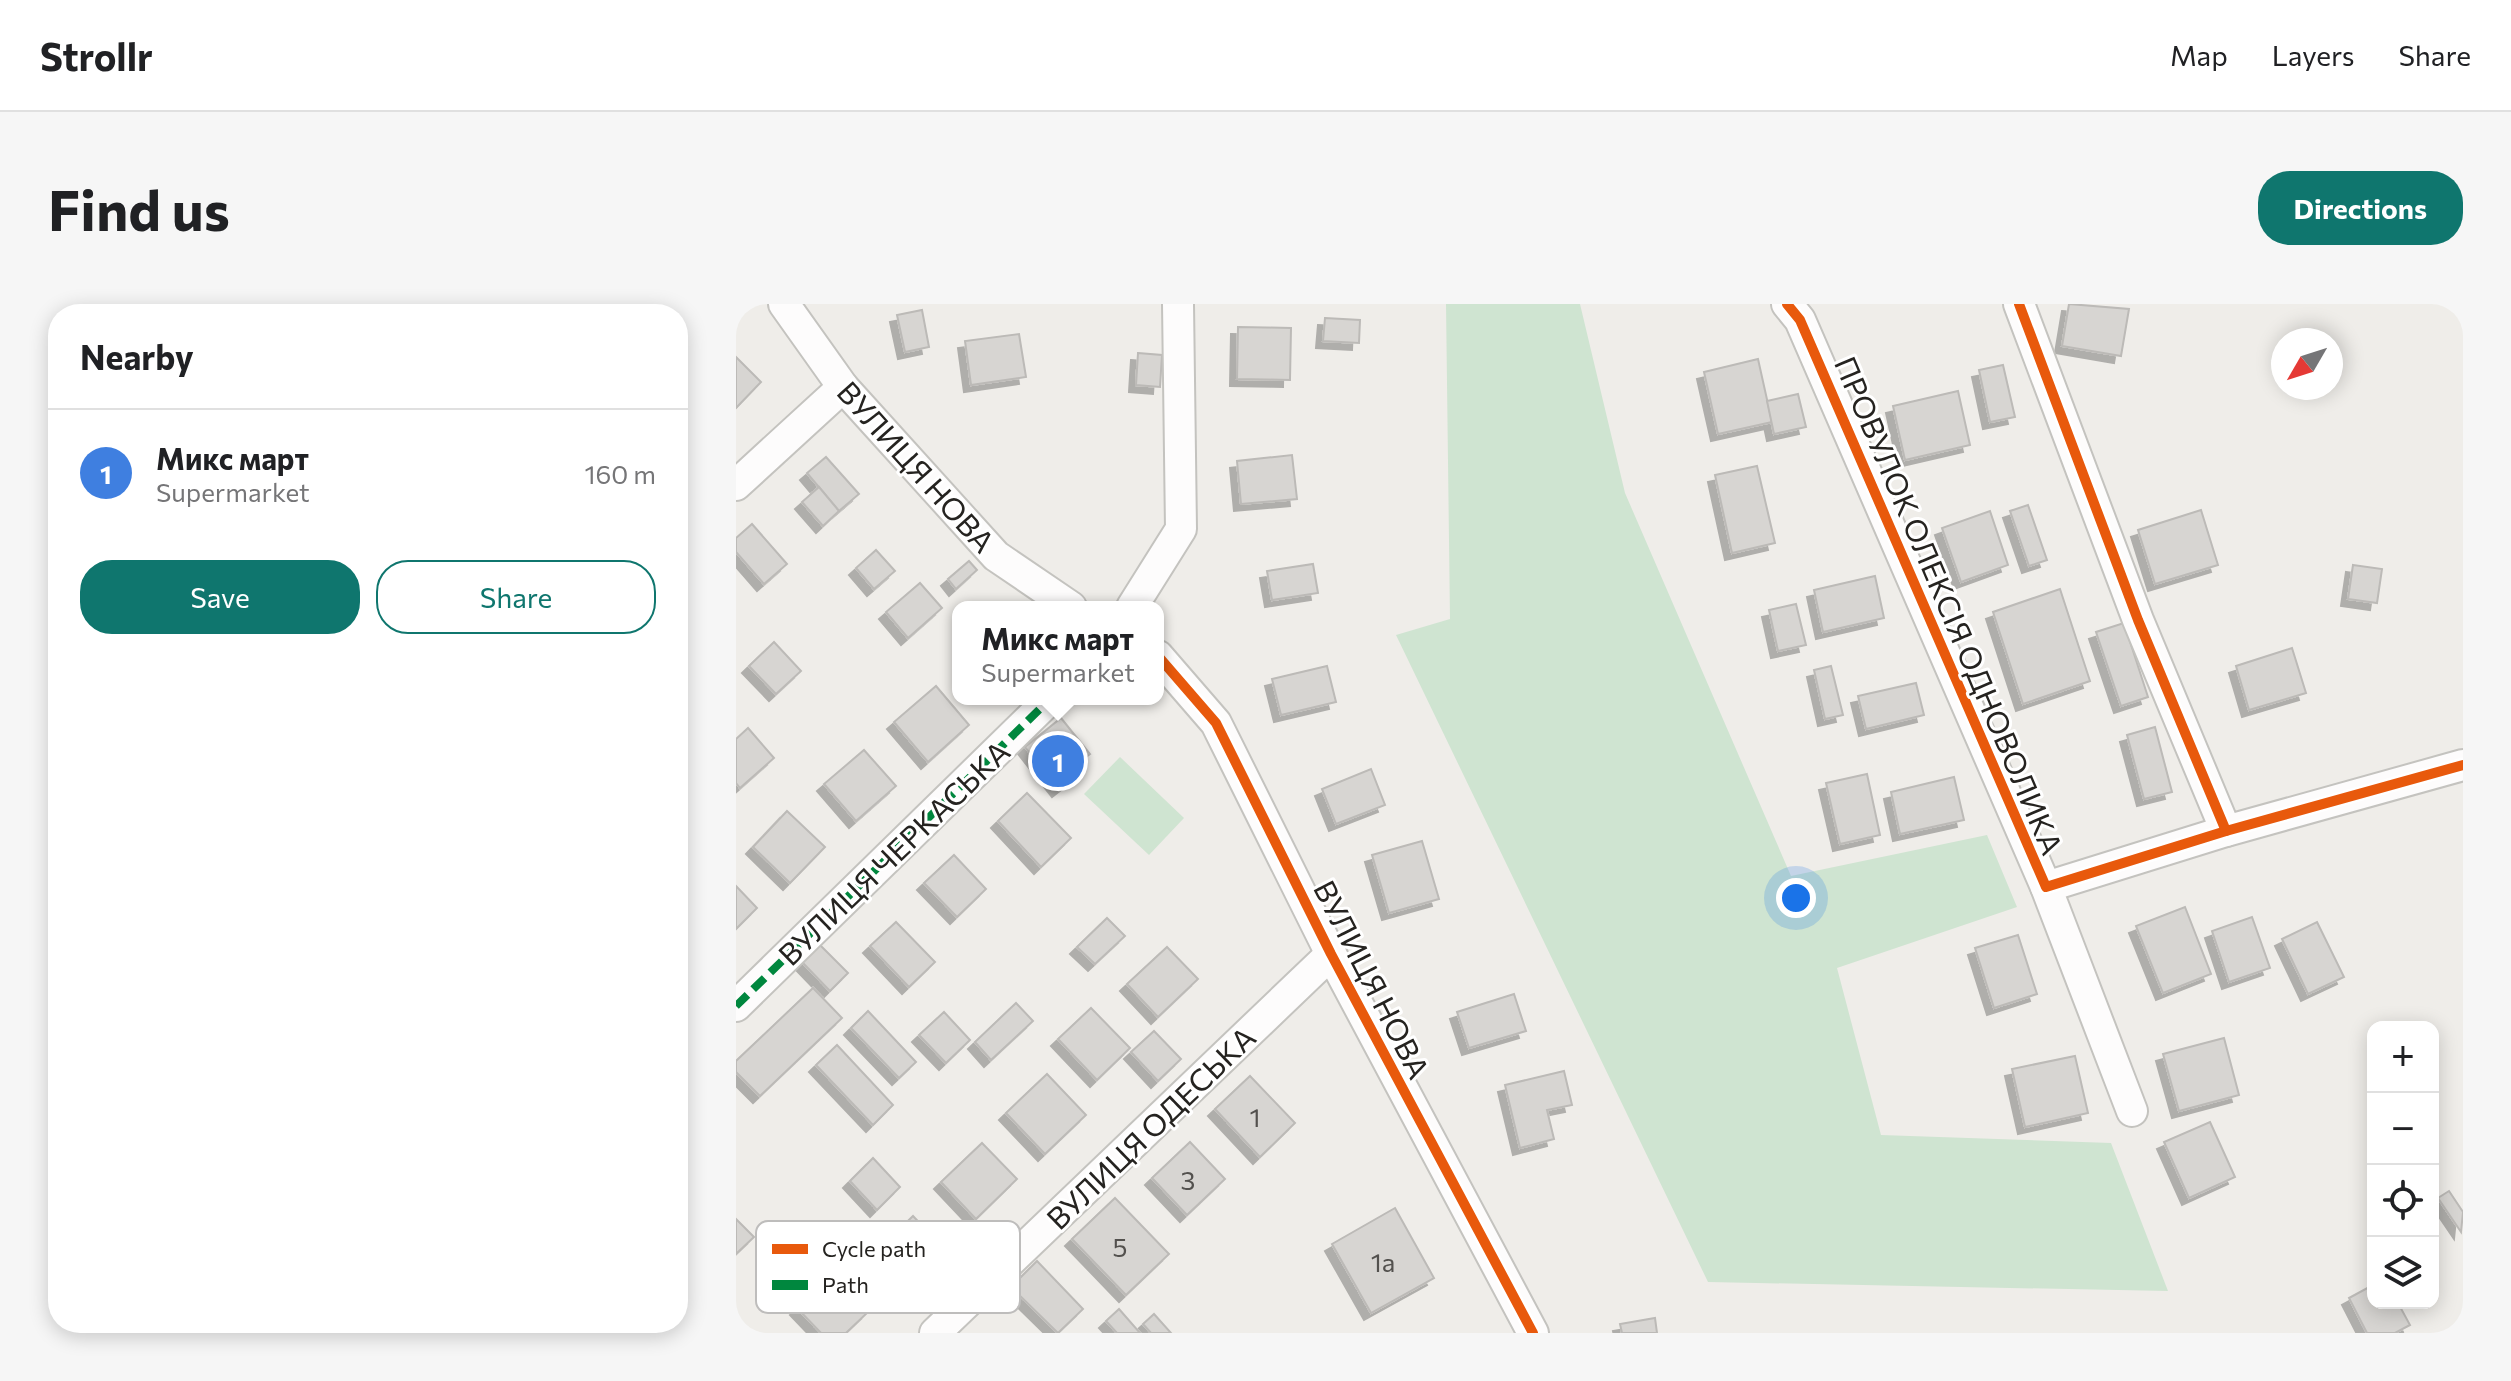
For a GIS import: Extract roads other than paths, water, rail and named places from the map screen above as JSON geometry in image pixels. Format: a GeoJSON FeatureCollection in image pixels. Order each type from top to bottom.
{"type":"FeatureCollection","features":[{"type":"Feature","properties":{"kind":"street","name":"ВУЛИЦЯ НОВА"},"geometry":{"type":"LineString","coordinates":[[784,304],[843,387],[996,556],[1062,601]]}},
{"type":"Feature","properties":{"kind":"street"},"geometry":{"type":"LineString","coordinates":[[1136,601],[1181,529],[1178,304]]}},
{"type":"Feature","properties":{"kind":"street","name":"ПРОВУЛОК ОЛЕКСІЯ ОДНОВОЛИКА"},"geometry":{"type":"LineString","coordinates":[[1787,304],[1800,320],[2046,887],[2132,1111]]}},
{"type":"Feature","properties":{"kind":"street"},"geometry":{"type":"LineString","coordinates":[[2019,304],[2138,620],[2226,831]]}},
{"type":"Feature","properties":{"kind":"street"},"geometry":{"type":"LineString","coordinates":[[736,485],[843,387]]}},
{"type":"Feature","properties":{"kind":"street","name":"ВУЛИЦЯ НОВА"},"geometry":{"type":"LineString","coordinates":[[1164,663],[1216,723],[1331,954],[1533,1333]]}},
{"type":"Feature","properties":{"kind":"street","name":"ВУЛИЦЯ ЧЕРКАСЬКА"},"geometry":{"type":"LineString","coordinates":[[736,1006],[1044,705]]}},
{"type":"Feature","properties":{"kind":"street","name":"ПРОВУЛОК ОЛЕКСІЯ ОДНОВОЛИКА"},"geometry":{"type":"LineString","coordinates":[[2046,887],[2226,831],[2463,765]]}},
{"type":"Feature","properties":{"kind":"street","name":"ВУЛИЦЯ ОДЕСЬКА"},"geometry":{"type":"LineString","coordinates":[[1020,1252],[1331,954]]}},
{"type":"Feature","properties":{"kind":"street","name":"ВУЛИЦЯ ОДЕСЬКА"},"geometry":{"type":"LineString","coordinates":[[935,1333],[956,1313]]}},
{"type":"Feature","properties":{"kind":"place","name":"Микс март"},"geometry":{"type":"Point","coordinates":[1058,761]}}]}
